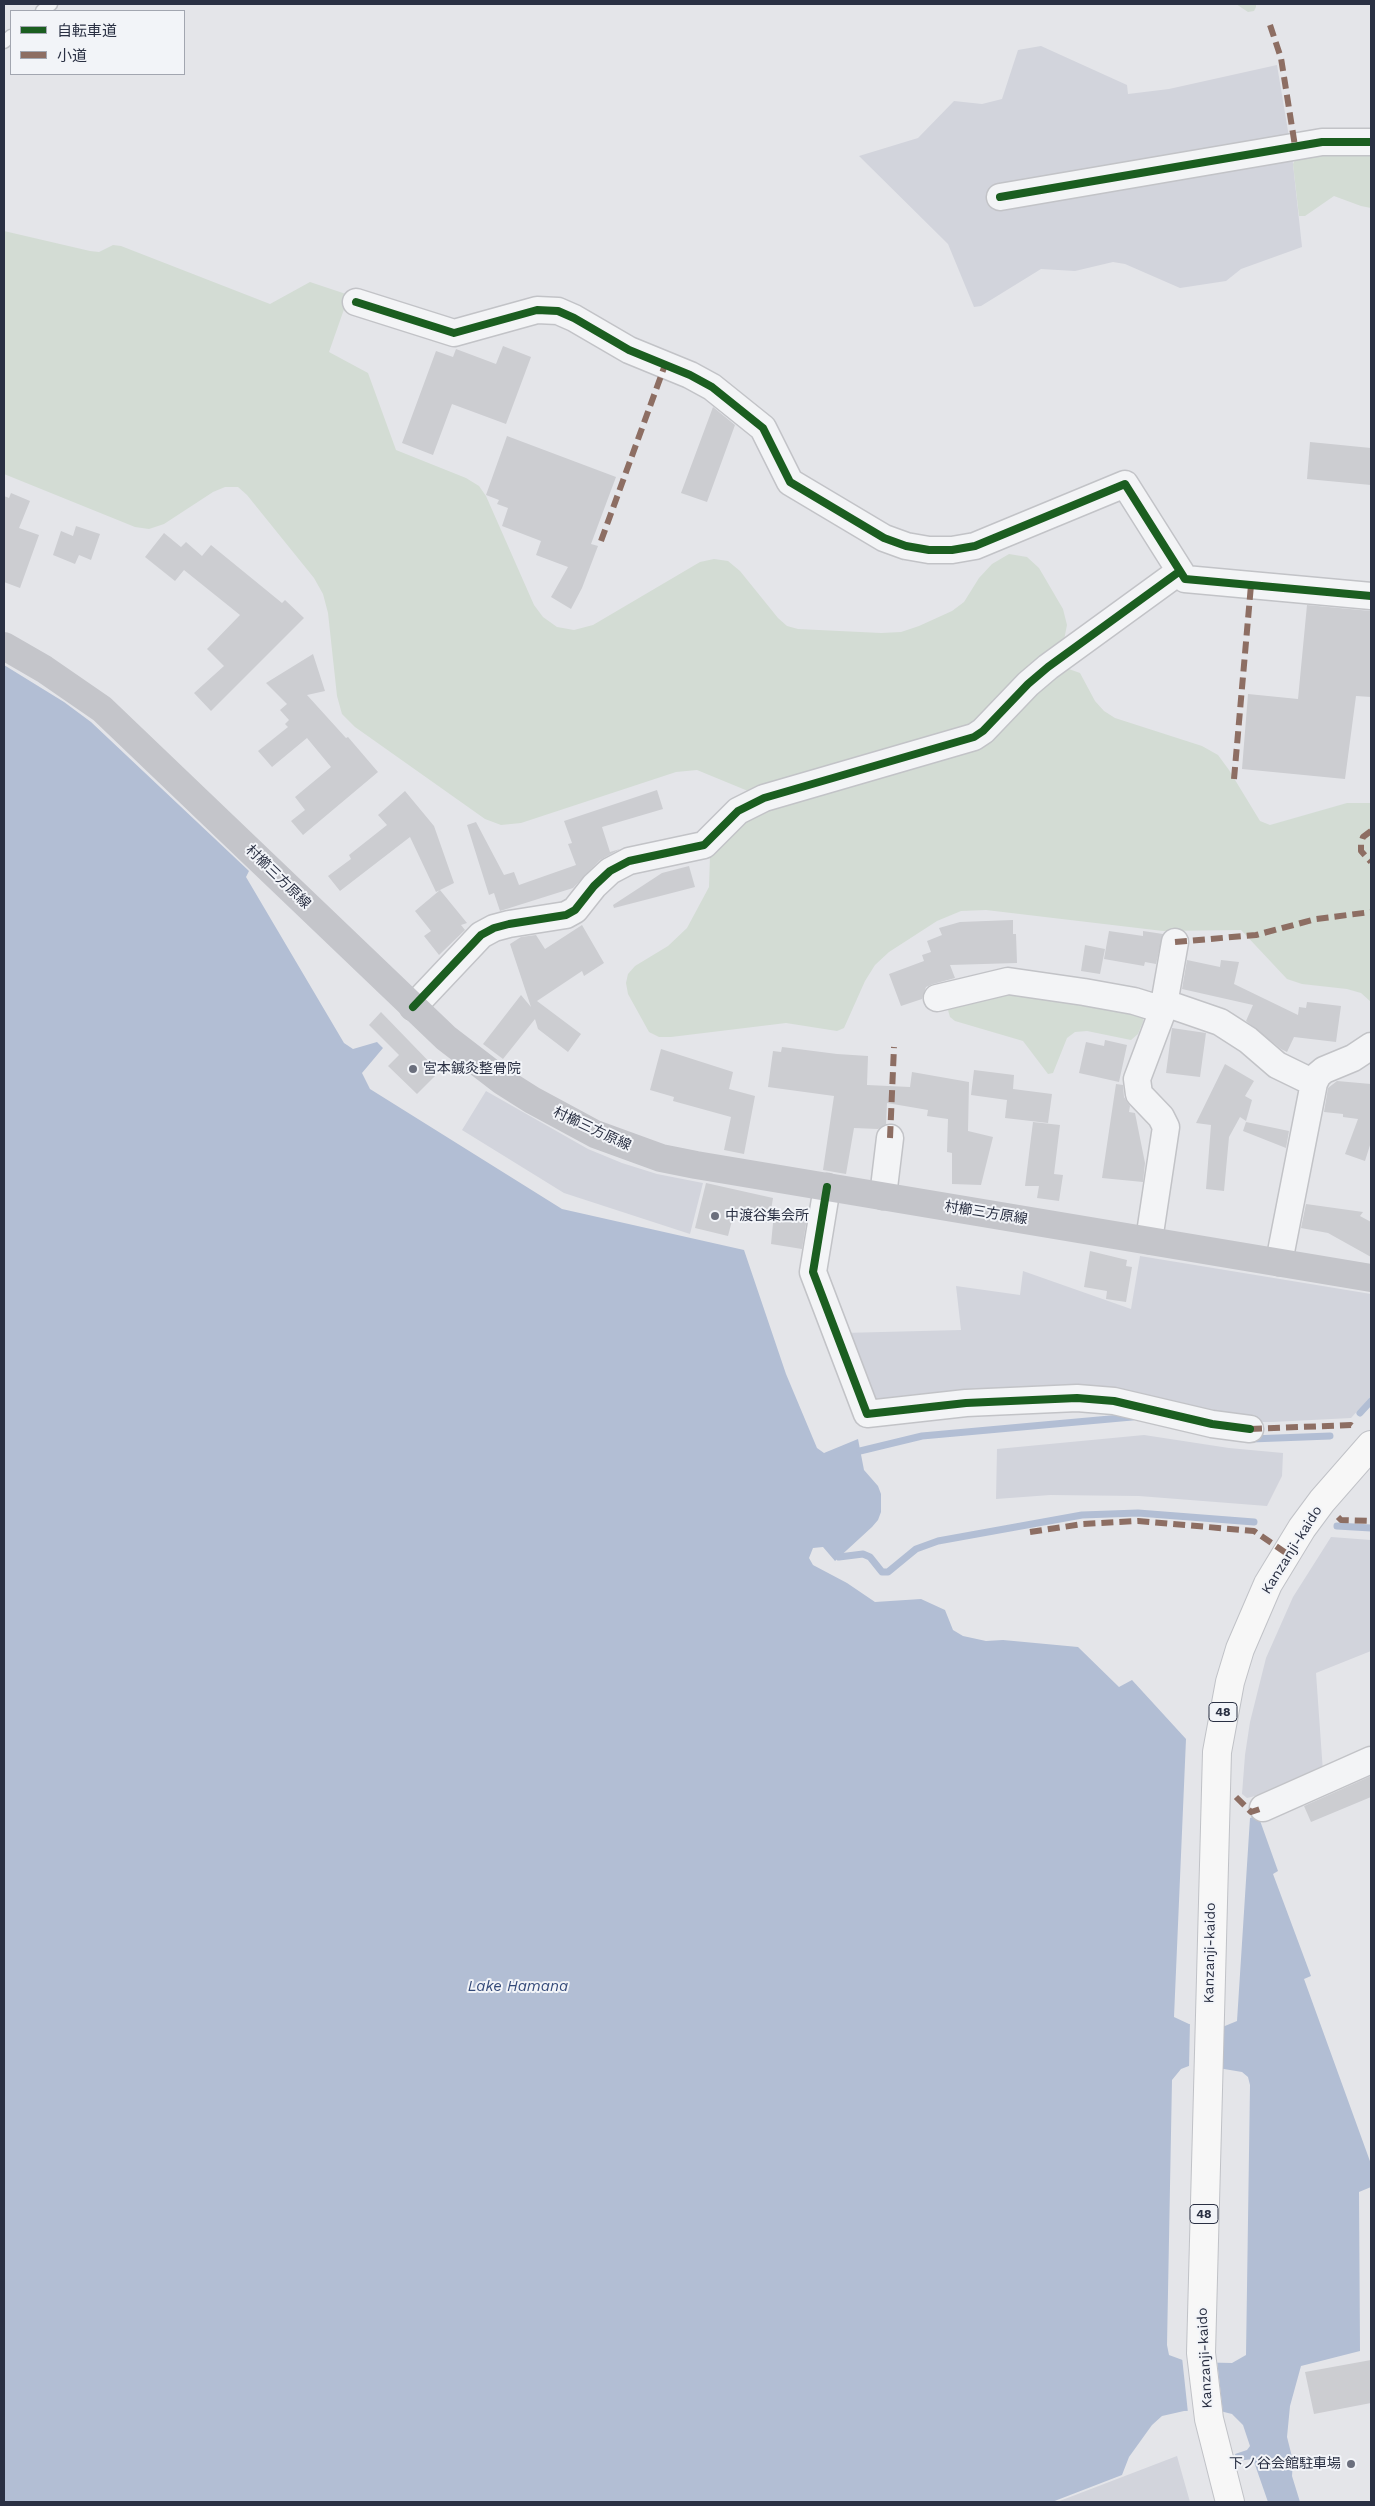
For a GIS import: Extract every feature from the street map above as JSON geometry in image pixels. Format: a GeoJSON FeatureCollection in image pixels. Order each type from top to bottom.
{"type":"FeatureCollection","features":[{"type":"Feature","properties":{"kind":"main road","name":"村櫛三方原線"},"geometry":{"type":"LineString","coordinates":[[4,646],[44,668],[102,709],[446,1038],[502,1081],[595,1134],[661,1158],[1371,1278]]}},
{"type":"Feature","properties":{"kind":"main road","name":"Kanzanji-kaido"},"geometry":{"type":"LineString","coordinates":[[1230,2502],[1208,2419],[1202,2359],[1214,1787],[1222,1717],[1230,1682],[1253,1616],[1284,1556],[1322,1501],[1371,1445]]}},
{"type":"Feature","properties":{"kind":"street"},"geometry":{"type":"LineString","coordinates":[[1000,197],[1322,142],[1371,142]]}},
{"type":"Feature","properties":{"kind":"street"},"geometry":{"type":"LineString","coordinates":[[356,302],[454,333],[537,310],[547,309],[566,315],[629,350],[690,375],[712,387],[763,428],[790,482],[884,538],[906,546],[937,550],[975,546],[1125,484],[1185,579],[1371,596]]}},
{"type":"Feature","properties":{"kind":"street"},"geometry":{"type":"LineString","coordinates":[[413,1007],[481,935],[494,928],[509,924],[566,915],[575,910],[594,886],[610,871],[629,861],[704,845],[738,812],[764,798],[974,737],[983,732],[1028,684],[1048,667],[1180,571]]}},
{"type":"Feature","properties":{"kind":"street"},"geometry":{"type":"LineString","coordinates":[[1149,1240],[1166,1127],[1161,1117],[1139,1094],[1136,1079],[1164,1006],[1175,942]]}},
{"type":"Feature","properties":{"kind":"street"},"geometry":{"type":"LineString","coordinates":[[937,998],[1008,981],[1164,1006],[1220,1022],[1248,1040],[1277,1065],[1314,1083]]}},
{"type":"Feature","properties":{"kind":"street"},"geometry":{"type":"LineString","coordinates":[[1279,1262],[1314,1083],[1318,1075],[1324,1070],[1353,1058],[1371,1046]]}},
{"type":"Feature","properties":{"kind":"street"},"geometry":{"type":"LineString","coordinates":[[883,1196],[890,1138]]}},
{"type":"Feature","properties":{"kind":"street"},"geometry":{"type":"LineString","coordinates":[[827,1187],[813,1272],[867,1414],[966,1403],[1016,1408],[1096,1399],[1132,1405],[1212,1424],[1250,1429]]}},
{"type":"Feature","properties":{"kind":"street"},"geometry":{"type":"LineString","coordinates":[[1263,1808],[1371,1760]]}},
{"type":"Feature","properties":{"kind":"shaded area"},"geometry":{"type":"Polygon","coordinates":[[[1236,4],[1256,4],[1256,7],[1254,11],[1248,12],[1236,4]]]}},
{"type":"Feature","properties":{"kind":"shaded area"},"geometry":{"type":"Polygon","coordinates":[[[1041,46],[1127,85],[1128,94],[1169,89],[1277,65],[1292,155],[1302,247],[1241,269],[1226,281],[1180,288],[1125,264],[1113,262],[1075,271],[1041,269],[981,306],[974,307],[948,244],[859,156],[918,138],[954,101],[982,104],[1002,99],[1018,50],[1041,46]]]}},
{"type":"Feature","properties":{"kind":"shaded area"},"geometry":{"type":"Polygon","coordinates":[[[1371,150],[1371,208],[1334,196],[1305,216],[1299,216],[1293,164],[1297,156],[1371,150]]]}},
{"type":"Feature","properties":{"kind":"shaded area"},"geometry":{"type":"Polygon","coordinates":[[[4,231],[90,251],[99,252],[113,245],[121,246],[270,304],[310,282],[349,295],[329,352],[368,373],[396,450],[466,478],[479,486],[486,496],[534,605],[543,617],[557,627],[574,630],[593,625],[700,562],[714,559],[728,561],[740,571],[778,618],[787,626],[798,629],[881,633],[901,632],[952,611],[964,602],[979,578],[992,564],[1009,554],[1027,557],[1039,568],[1063,609],[1067,625],[1064,640],[977,725],[764,789],[748,791],[697,770],[676,772],[521,823],[501,825],[485,819],[355,727],[342,714],[337,696],[328,613],[323,594],[314,578],[247,495],[238,487],[225,487],[213,492],[164,524],[149,529],[135,527],[4,474],[4,231]]]}},
{"type":"Feature","properties":{"kind":"shaded area"},"geometry":{"type":"Polygon","coordinates":[[[1066,668],[1080,673],[1095,701],[1104,711],[1115,718],[1202,746],[1218,755],[1260,821],[1270,825],[1347,803],[1371,803],[1371,1002],[1361,993],[1347,989],[1302,984],[1287,979],[1241,930],[1163,931],[986,910],[961,911],[937,921],[889,952],[875,965],[865,981],[844,1028],[837,1031],[786,1023],[671,1037],[659,1037],[649,1032],[628,994],[626,983],[628,974],[635,966],[668,946],[687,928],[709,887],[710,856],[743,818],[1015,708],[1066,668]]]}},
{"type":"Feature","properties":{"kind":"shaded area"},"geometry":{"type":"Polygon","coordinates":[[[998,989],[1144,1016],[1143,1022],[1138,1034],[1131,1040],[1087,1031],[1075,1032],[1067,1038],[1053,1073],[1048,1074],[1023,1041],[955,1021],[950,1017],[948,1010],[950,1004],[998,989]]]}},
{"type":"Feature","properties":{"kind":"shaded area"},"geometry":{"type":"Polygon","coordinates":[[[486,1091],[588,1149],[622,1163],[657,1174],[703,1183],[690,1234],[564,1193],[462,1130],[486,1091]]]}},
{"type":"Feature","properties":{"kind":"shaded area"},"geometry":{"type":"Polygon","coordinates":[[[1140,1256],[1371,1294],[1371,1396],[1351,1418],[1272,1422],[1251,1422],[1134,1398],[878,1406],[843,1333],[961,1330],[956,1286],[1020,1295],[1023,1271],[1131,1309],[1140,1256]]]}},
{"type":"Feature","properties":{"kind":"shaded area"},"geometry":{"type":"Polygon","coordinates":[[[1144,1435],[1229,1448],[1283,1453],[1282,1476],[1267,1506],[1139,1496],[1050,1495],[996,1499],[997,1449],[1144,1435]]]}},
{"type":"Feature","properties":{"kind":"shaded area"},"geometry":{"type":"Polygon","coordinates":[[[1331,1537],[1371,1540],[1371,1651],[1316,1673],[1323,1772],[1288,1788],[1247,1798],[1242,1794],[1245,1755],[1250,1722],[1266,1658],[1293,1597],[1331,1537]]]}},
{"type":"Feature","properties":{"kind":"shaded area"},"geometry":{"type":"Polygon","coordinates":[[[1177,2456],[1190,2502],[1057,2502],[1177,2456]]]}},
{"type":"Feature","properties":{"kind":"water","name":"Lake Hamana"},"geometry":{"type":"Polygon","coordinates":[[[4,665],[64,702],[91,722],[249,871],[246,877],[344,1043],[353,1049],[377,1042],[383,1048],[362,1073],[370,1089],[562,1209],[744,1250],[786,1374],[817,1448],[824,1453],[858,1439],[864,1470],[878,1486],[881,1494],[881,1512],[878,1520],[872,1527],[835,1561],[823,1547],[813,1548],[809,1558],[813,1565],[847,1583],[875,1602],[921,1599],[945,1610],[953,1630],[963,1636],[986,1641],[1003,1640],[1078,1647],[1119,1687],[1132,1680],[1186,1739],[1174,2017],[1189,2024],[1220,2028],[1237,2021],[1250,1818],[1258,1815],[1278,1871],[1273,1874],[1311,1976],[1304,1979],[1371,2164],[1371,2187],[1359,2192],[1360,2351],[1301,2366],[1290,2406],[1287,2437],[1293,2461],[1292,2476],[1300,2502],[1268,2502],[1253,2459],[1237,2461],[1235,2454],[1247,2450],[1250,2446],[1243,2425],[1232,2414],[1216,2410],[1184,2411],[1162,2416],[1152,2425],[1129,2457],[1122,2475],[1052,2502],[4,2502],[4,665]],[[1194,2064],[1181,2069],[1172,2080],[1167,2345],[1169,2355],[1188,2362],[1232,2363],[1246,2355],[1250,2085],[1248,2077],[1242,2072],[1194,2064]]]}},
{"type":"Feature","properties":{"kind":"pier"},"geometry":{"type":"Polygon","coordinates":[[[1190,2021],[1220,2025],[1209,2069],[1194,2066],[1189,2068],[1190,2021]]]}},
{"type":"Feature","properties":{"kind":"pier"},"geometry":{"type":"Polygon","coordinates":[[[1182,2357],[1217,2360],[1223,2413],[1188,2413],[1182,2357]]]}},
{"type":"Feature","properties":{"kind":"building"},"geometry":{"type":"Polygon","coordinates":[[[503,346],[531,357],[506,424],[452,404],[433,455],[402,443],[436,351],[453,357],[456,349],[496,364],[503,346]]]}},
{"type":"Feature","properties":{"kind":"building"},"geometry":{"type":"Polygon","coordinates":[[[713,407],[735,425],[707,502],[681,493],[713,407]]]}},
{"type":"Feature","properties":{"kind":"building"},"geometry":{"type":"Polygon","coordinates":[[[507,436],[616,477],[591,544],[598,546],[582,588],[571,609],[551,597],[568,567],[536,555],[541,541],[502,526],[508,508],[497,504],[499,500],[486,495],[507,436]]]}},
{"type":"Feature","properties":{"kind":"building"},"geometry":{"type":"Polygon","coordinates":[[[1310,442],[1371,448],[1371,485],[1307,479],[1310,442]]]}},
{"type":"Feature","properties":{"kind":"building"},"geometry":{"type":"Polygon","coordinates":[[[11,493],[30,501],[19,528],[39,535],[20,588],[4,582],[4,496],[9,498],[11,493]]]}},
{"type":"Feature","properties":{"kind":"building"},"geometry":{"type":"Polygon","coordinates":[[[76,526],[100,534],[91,560],[79,555],[75,564],[53,555],[61,531],[73,536],[76,526]]]}},
{"type":"Feature","properties":{"kind":"building"},"geometry":{"type":"Polygon","coordinates":[[[164,533],[181,547],[186,542],[202,556],[211,545],[282,603],[285,600],[304,618],[211,711],[194,693],[224,666],[207,649],[240,615],[184,570],[175,581],[145,557],[164,533]]]}},
{"type":"Feature","properties":{"kind":"building"},"geometry":{"type":"Polygon","coordinates":[[[1307,605],[1371,611],[1371,697],[1356,696],[1345,779],[1242,769],[1248,694],[1298,699],[1307,605]]]}},
{"type":"Feature","properties":{"kind":"building"},"geometry":{"type":"Polygon","coordinates":[[[313,654],[325,691],[307,695],[346,738],[348,737],[378,772],[303,835],[291,821],[305,810],[295,797],[331,767],[307,738],[272,767],[258,751],[288,727],[285,724],[289,720],[280,710],[287,704],[266,683],[313,654]]]}},
{"type":"Feature","properties":{"kind":"building"},"geometry":{"type":"Polygon","coordinates":[[[657,790],[663,809],[602,827],[610,852],[620,849],[600,860],[573,888],[500,911],[494,893],[489,895],[467,825],[476,822],[504,875],[514,872],[519,885],[576,865],[568,844],[572,843],[564,821],[657,790]]]}},
{"type":"Feature","properties":{"kind":"building"},"geometry":{"type":"Polygon","coordinates":[[[405,791],[434,826],[454,883],[436,892],[410,837],[340,891],[328,876],[351,859],[349,855],[387,825],[378,815],[405,791]]]}},
{"type":"Feature","properties":{"kind":"building"},"geometry":{"type":"Polygon","coordinates":[[[689,866],[695,887],[614,908],[613,905],[662,873],[689,866]]]}},
{"type":"Feature","properties":{"kind":"building"},"geometry":{"type":"Polygon","coordinates":[[[440,890],[467,923],[461,925],[465,930],[439,955],[424,936],[431,931],[415,911],[440,890]]]}},
{"type":"Feature","properties":{"kind":"building"},"geometry":{"type":"Polygon","coordinates":[[[1013,920],[1013,934],[1016,934],[1017,963],[950,965],[955,978],[926,987],[922,999],[901,1006],[889,974],[924,961],[922,955],[931,952],[927,941],[942,935],[939,928],[960,922],[1013,920]]]}},
{"type":"Feature","properties":{"kind":"building"},"geometry":{"type":"Polygon","coordinates":[[[582,925],[604,963],[584,976],[582,971],[537,1001],[581,1034],[568,1052],[538,1029],[535,1019],[503,1059],[483,1044],[521,995],[531,1007],[510,944],[521,937],[536,935],[545,949],[582,925]]]}},
{"type":"Feature","properties":{"kind":"building"},"geometry":{"type":"Polygon","coordinates":[[[1109,931],[1143,936],[1143,931],[1163,934],[1156,964],[1145,962],[1144,966],[1104,959],[1109,931]]]}},
{"type":"Feature","properties":{"kind":"building"},"geometry":{"type":"Polygon","coordinates":[[[1085,945],[1105,949],[1100,974],[1081,971],[1085,945]]]}},
{"type":"Feature","properties":{"kind":"building"},"geometry":{"type":"Polygon","coordinates":[[[1187,960],[1220,967],[1221,960],[1239,962],[1234,984],[1298,1015],[1299,1007],[1306,1008],[1307,1002],[1341,1006],[1336,1042],[1294,1037],[1287,1052],[1281,1049],[1246,1021],[1253,1005],[1182,989],[1187,960]]]}},
{"type":"Feature","properties":{"kind":"building"},"geometry":{"type":"Polygon","coordinates":[[[381,1012],[439,1072],[417,1094],[388,1066],[399,1055],[369,1025],[381,1012]]]}},
{"type":"Feature","properties":{"kind":"building"},"geometry":{"type":"Polygon","coordinates":[[[1172,1028],[1206,1033],[1200,1077],[1166,1073],[1172,1028]]]}},
{"type":"Feature","properties":{"kind":"building"},"geometry":{"type":"Polygon","coordinates":[[[1105,1040],[1127,1045],[1119,1082],[1079,1073],[1086,1042],[1104,1046],[1105,1040]]]}},
{"type":"Feature","properties":{"kind":"building"},"geometry":{"type":"Polygon","coordinates":[[[782,1047],[868,1056],[867,1085],[910,1087],[912,1072],[969,1082],[968,1131],[993,1137],[981,1185],[952,1184],[952,1153],[947,1152],[948,1119],[927,1116],[928,1110],[887,1103],[886,1124],[878,1129],[854,1128],[846,1174],[823,1170],[834,1096],[768,1087],[773,1051],[781,1052],[782,1047]]]}},
{"type":"Feature","properties":{"kind":"building"},"geometry":{"type":"Polygon","coordinates":[[[661,1049],[733,1072],[729,1089],[755,1096],[744,1154],[724,1150],[731,1117],[673,1101],[674,1097],[650,1090],[661,1049]]]}},
{"type":"Feature","properties":{"kind":"building"},"geometry":{"type":"Polygon","coordinates":[[[1225,1064],[1254,1081],[1245,1096],[1252,1100],[1246,1121],[1240,1117],[1229,1137],[1224,1191],[1206,1189],[1211,1125],[1196,1123],[1225,1064]]]}},
{"type":"Feature","properties":{"kind":"building"},"geometry":{"type":"Polygon","coordinates":[[[974,1070],[1014,1075],[1013,1089],[1052,1094],[1048,1123],[1005,1118],[1007,1100],[971,1095],[974,1070]]]}},
{"type":"Feature","properties":{"kind":"building"},"geometry":{"type":"Polygon","coordinates":[[[1337,1081],[1371,1084],[1371,1142],[1365,1161],[1345,1154],[1358,1119],[1343,1117],[1343,1114],[1324,1112],[1328,1088],[1337,1081]]]}},
{"type":"Feature","properties":{"kind":"building"},"geometry":{"type":"Polygon","coordinates":[[[1116,1084],[1123,1085],[1124,1097],[1130,1106],[1129,1112],[1135,1113],[1145,1163],[1143,1182],[1102,1178],[1116,1084]]]}},
{"type":"Feature","properties":{"kind":"building"},"geometry":{"type":"Polygon","coordinates":[[[1033,1122],[1060,1125],[1054,1174],[1063,1175],[1059,1201],[1037,1198],[1039,1186],[1025,1186],[1033,1122]]]}},
{"type":"Feature","properties":{"kind":"building"},"geometry":{"type":"Polygon","coordinates":[[[1246,1122],[1289,1131],[1286,1148],[1243,1131],[1246,1122]]]}},
{"type":"Feature","properties":{"kind":"building"},"geometry":{"type":"Polygon","coordinates":[[[706,1183],[773,1198],[769,1223],[733,1217],[728,1236],[695,1228],[706,1183]]]}},
{"type":"Feature","properties":{"kind":"building"},"geometry":{"type":"Polygon","coordinates":[[[1306,1204],[1363,1212],[1360,1216],[1371,1222],[1371,1257],[1328,1233],[1301,1228],[1306,1204]]]}},
{"type":"Feature","properties":{"kind":"building"},"geometry":{"type":"Polygon","coordinates":[[[774,1213],[807,1218],[802,1249],[771,1244],[774,1213]]]}},
{"type":"Feature","properties":{"kind":"building"},"geometry":{"type":"Polygon","coordinates":[[[1090,1251],[1127,1260],[1126,1266],[1132,1267],[1126,1302],[1106,1299],[1107,1291],[1084,1287],[1090,1251]]]}},
{"type":"Feature","properties":{"kind":"building"},"geometry":{"type":"Polygon","coordinates":[[[1371,1776],[1371,1797],[1311,1822],[1304,1806],[1371,1776]]]}},
{"type":"Feature","properties":{"kind":"building"},"geometry":{"type":"Polygon","coordinates":[[[1371,2360],[1371,2403],[1314,2414],[1305,2372],[1371,2360]]]}},
{"type":"Feature","properties":{"kind":"waterway"},"geometry":{"type":"LineString","coordinates":[[1360,1413],[1371,1401]]}},
{"type":"Feature","properties":{"kind":"waterway"},"geometry":{"type":"LineString","coordinates":[[860,1451],[922,1436],[1132,1417]]}},
{"type":"Feature","properties":{"kind":"waterway"},"geometry":{"type":"LineString","coordinates":[[1251,1439],[1330,1436]]}},
{"type":"Feature","properties":{"kind":"waterway"},"geometry":{"type":"LineString","coordinates":[[839,1557],[863,1554],[870,1557],[882,1572],[888,1572],[916,1549],[938,1541],[1082,1515],[1138,1513],[1254,1522]]}},
{"type":"Feature","properties":{"kind":"waterway"},"geometry":{"type":"LineString","coordinates":[[1337,1526],[1371,1528]]}},
{"type":"Feature","properties":{"kind":"marked path"},"geometry":{"type":"LineString","coordinates":[[1270,25],[1281,58],[1295,146]]}},
{"type":"Feature","properties":{"kind":"marked path"},"geometry":{"type":"LineString","coordinates":[[601,541],[665,365]]}},
{"type":"Feature","properties":{"kind":"marked path"},"geometry":{"type":"LineString","coordinates":[[1234,779],[1251,585]]}},
{"type":"Feature","properties":{"kind":"marked path"},"geometry":{"type":"LineString","coordinates":[[1371,831],[1363,837],[1361,843],[1361,851],[1371,862]]}},
{"type":"Feature","properties":{"kind":"marked path"},"geometry":{"type":"LineString","coordinates":[[1175,942],[1256,935],[1316,919],[1371,912]]}},
{"type":"Feature","properties":{"kind":"marked path"},"geometry":{"type":"LineString","coordinates":[[890,1138],[894,1047]]}},
{"type":"Feature","properties":{"kind":"marked path"},"geometry":{"type":"LineString","coordinates":[[1250,1429],[1351,1425],[1356,1429]]}},
{"type":"Feature","properties":{"kind":"marked path"},"geometry":{"type":"LineString","coordinates":[[1338,1517],[1341,1520],[1371,1521]]}},
{"type":"Feature","properties":{"kind":"marked path"},"geometry":{"type":"LineString","coordinates":[[1030,1532],[1083,1524],[1138,1521],[1254,1531],[1286,1553]]}},
{"type":"Feature","properties":{"kind":"marked path"},"geometry":{"type":"LineString","coordinates":[[1236,1797],[1251,1812],[1263,1808]]}},
{"type":"Feature","properties":{"kind":"cycle path"},"geometry":{"type":"LineString","coordinates":[[1000,197],[1322,142],[1371,142]]}},
{"type":"Feature","properties":{"kind":"cycle path"},"geometry":{"type":"LineString","coordinates":[[356,302],[454,333],[537,310],[558,311],[574,318],[629,350],[690,375],[712,387],[763,428],[790,482],[884,538],[906,546],[929,550],[952,550],[975,546],[1125,484],[1185,579],[1371,596]]}},
{"type":"Feature","properties":{"kind":"cycle path"},"geometry":{"type":"LineString","coordinates":[[413,1007],[481,935],[494,928],[509,924],[566,915],[575,910],[594,886],[610,871],[629,861],[704,845],[738,811],[764,798],[974,737],[983,731],[1028,684],[1048,667],[1180,571]]}},
{"type":"Feature","properties":{"kind":"cycle path"},"geometry":{"type":"LineString","coordinates":[[827,1187],[813,1272],[867,1414],[966,1403],[1077,1398],[1114,1401],[1212,1424],[1250,1429]]}},
{"type":"Feature","properties":{"kind":"place","name":"宮本鍼灸整骨院"},"geometry":{"type":"Point","coordinates":[413,1069]}},
{"type":"Feature","properties":{"kind":"place","name":"中渡谷集会所"},"geometry":{"type":"Point","coordinates":[715,1216]}},
{"type":"Feature","properties":{"kind":"place","name":"下ノ谷会館駐車場"},"geometry":{"type":"Point","coordinates":[1351,2464]}}]}
